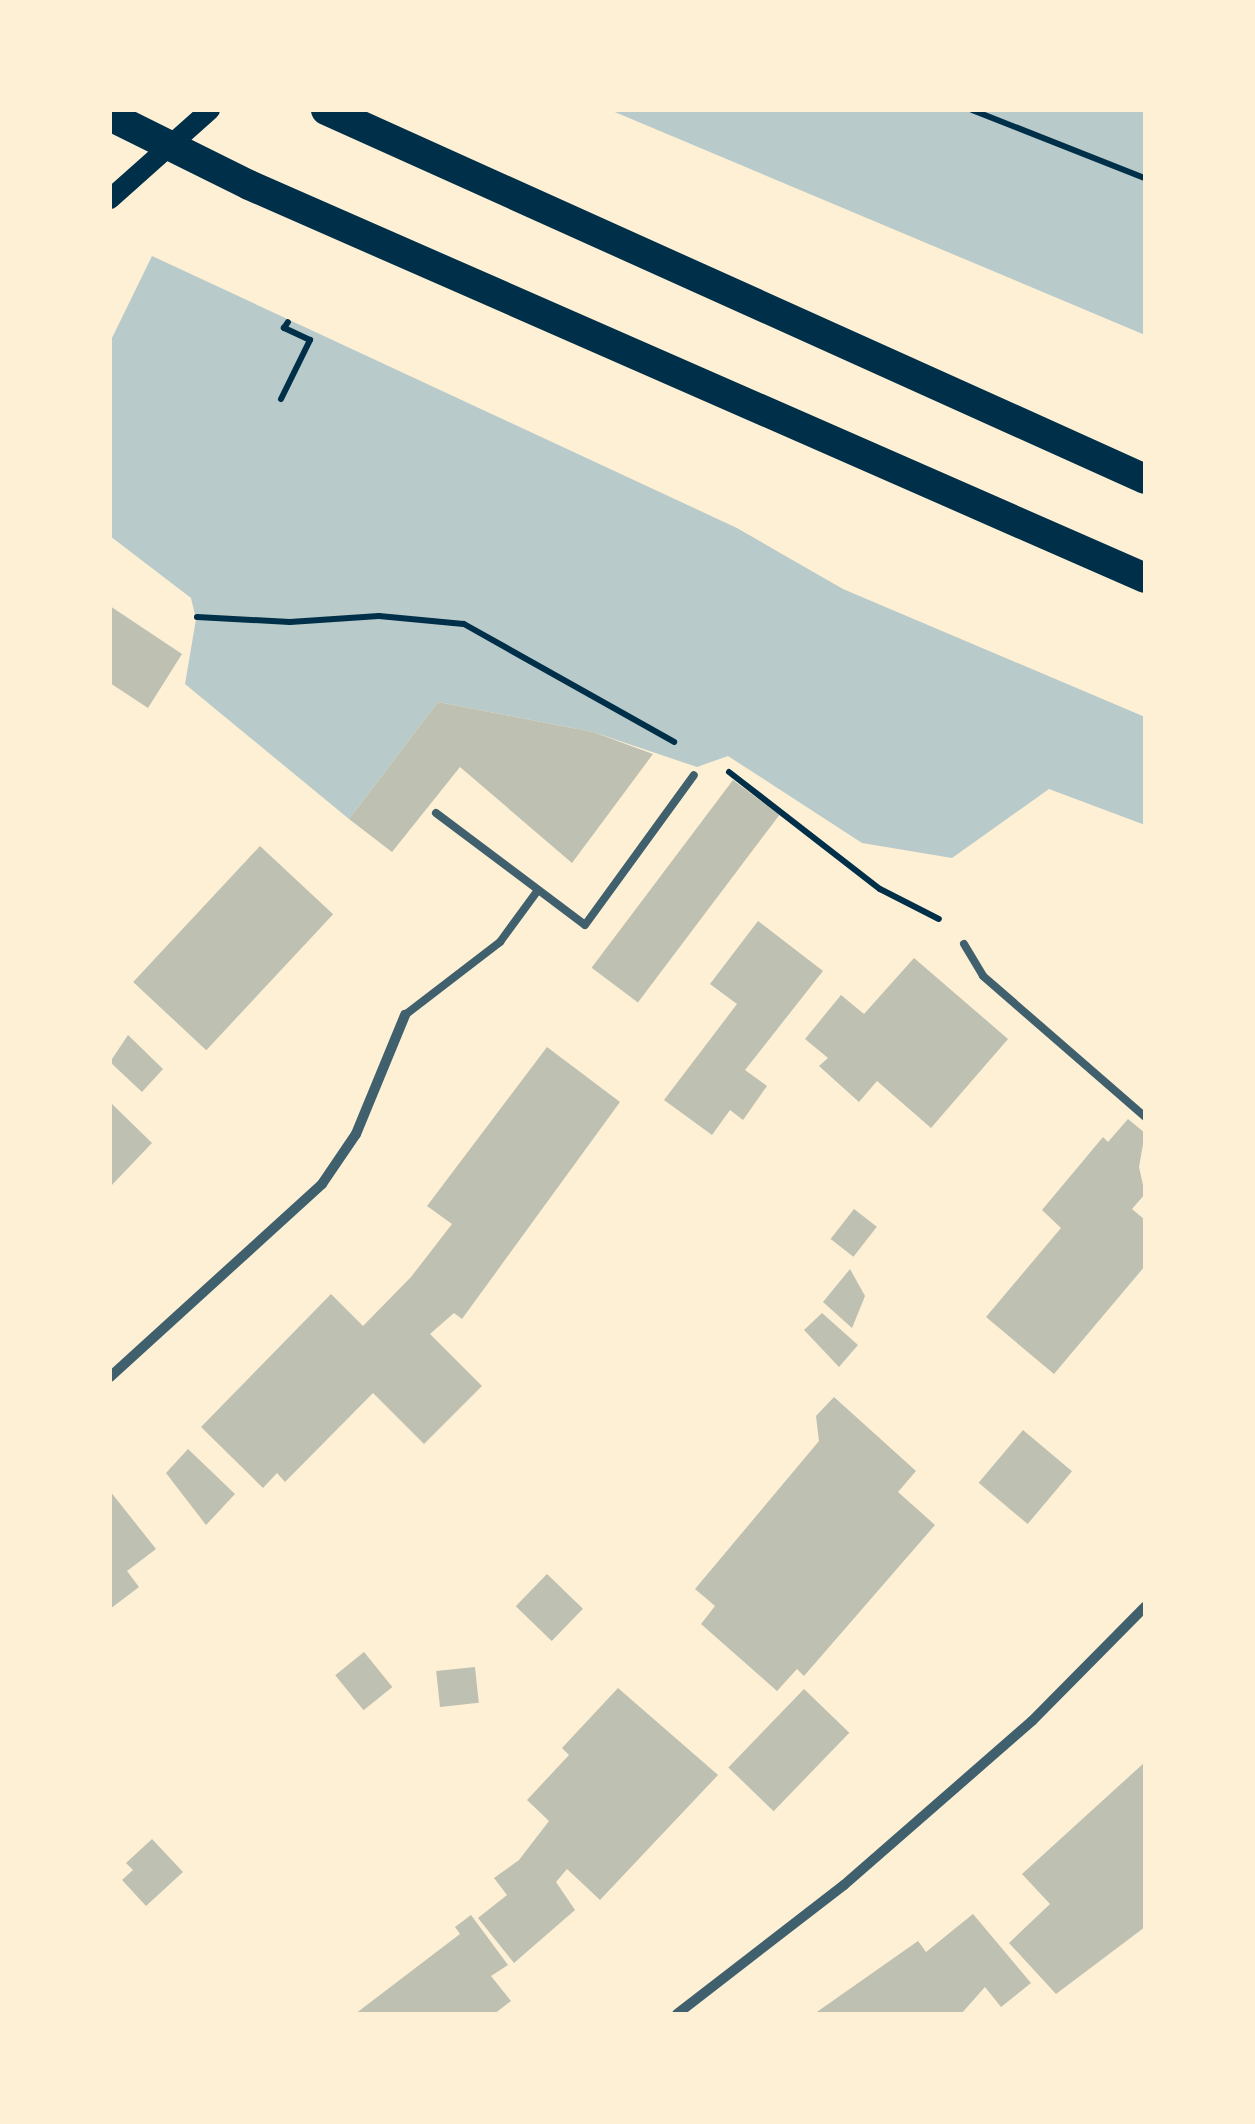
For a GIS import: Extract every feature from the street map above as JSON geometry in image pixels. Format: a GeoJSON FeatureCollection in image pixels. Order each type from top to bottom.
{"type":"FeatureCollection","features":[{"type":"Feature","properties":{"kind":"highway"},"geometry":{"type":"LineString","coordinates":[[329,111],[1145,479]]}},
{"type":"Feature","properties":{"kind":"highway"},"geometry":{"type":"LineString","coordinates":[[110,116],[250,185],[1145,578]]}},
{"type":"Feature","properties":{"kind":"main road"},"geometry":{"type":"LineString","coordinates":[[110,199],[210,110]]}},
{"type":"Feature","properties":{"kind":"street"},"geometry":{"type":"LineString","coordinates":[[110,1377],[322,1184],[356,1134],[405,1014]]}},
{"type":"Feature","properties":{"kind":"street"},"geometry":{"type":"LineString","coordinates":[[677,2014],[844,1885],[1032,1722],[1145,1607]]}},
{"type":"Feature","properties":{"kind":"lane"},"geometry":{"type":"LineString","coordinates":[[436,813],[585,925],[694,775]]}},
{"type":"Feature","properties":{"kind":"lane"},"geometry":{"type":"LineString","coordinates":[[405,1014],[500,942],[538,890]]}},
{"type":"Feature","properties":{"kind":"lane"},"geometry":{"type":"LineString","coordinates":[[964,944],[983,976],[1145,1117]]}},
{"type":"Feature","properties":{"kind":"path"},"geometry":{"type":"LineString","coordinates":[[972,110],[1145,178]]}},
{"type":"Feature","properties":{"kind":"path"},"geometry":{"type":"LineString","coordinates":[[281,400],[310,340],[284,328],[288,322]]}},
{"type":"Feature","properties":{"kind":"path"},"geometry":{"type":"LineString","coordinates":[[197,616],[290,622],[379,616],[464,624],[687,749]]}},
{"type":"Feature","properties":{"kind":"path"},"geometry":{"type":"LineString","coordinates":[[721,768],[755,787],[880,889],[946,924],[964,944]]}},
{"type":"Feature","properties":{"kind":"shaded area"},"geometry":{"type":"Polygon","coordinates":[[[610,110],[1145,110],[1145,335],[610,110]]]}},
{"type":"Feature","properties":{"kind":"shaded area"},"geometry":{"type":"Polygon","coordinates":[[[152,256],[737,528],[843,589],[1145,717],[1145,825],[1049,789],[952,858],[862,843],[728,756],[697,767],[593,732],[438,702],[349,819],[185,684],[196,619],[191,598],[110,536],[110,342],[152,256]]]}},
{"type":"Feature","properties":{"kind":"building"},"geometry":{"type":"Polygon","coordinates":[[[110,606],[182,654],[148,708],[110,683],[110,606]]]}},
{"type":"Feature","properties":{"kind":"building"},"geometry":{"type":"Polygon","coordinates":[[[438,702],[593,732],[653,754],[572,863],[460,767],[392,852],[349,819],[438,702]]]}},
{"type":"Feature","properties":{"kind":"building"},"geometry":{"type":"Polygon","coordinates":[[[733,780],[779,815],[638,1003],[592,968],[733,780]]]}},
{"type":"Feature","properties":{"kind":"building"},"geometry":{"type":"Polygon","coordinates":[[[260,846],[333,914],[206,1050],[133,982],[260,846]]]}},
{"type":"Feature","properties":{"kind":"building"},"geometry":{"type":"Polygon","coordinates":[[[758,921],[823,971],[745,1070],[767,1086],[743,1120],[730,1110],[712,1135],[664,1100],[737,1004],[710,984],[758,921]]]}},
{"type":"Feature","properties":{"kind":"building"},"geometry":{"type":"Polygon","coordinates":[[[914,958],[1008,1039],[931,1128],[877,1081],[859,1102],[819,1066],[828,1058],[805,1039],[841,995],[864,1014],[914,958]]]}},
{"type":"Feature","properties":{"kind":"building"},"geometry":{"type":"Polygon","coordinates":[[[128,1035],[163,1069],[142,1092],[110,1062],[128,1035]]]}},
{"type":"Feature","properties":{"kind":"building"},"geometry":{"type":"Polygon","coordinates":[[[547,1047],[620,1102],[462,1319],[454,1313],[430,1334],[482,1386],[424,1444],[373,1393],[285,1482],[277,1473],[263,1488],[201,1427],[331,1294],[363,1326],[411,1277],[452,1224],[427,1206],[547,1047]]]}},
{"type":"Feature","properties":{"kind":"building"},"geometry":{"type":"Polygon","coordinates":[[[110,1102],[152,1143],[110,1187],[110,1102]]]}},
{"type":"Feature","properties":{"kind":"building"},"geometry":{"type":"Polygon","coordinates":[[[1128,1119],[1145,1133],[1139,1167],[1145,1194],[1132,1209],[1145,1220],[1145,1266],[1054,1374],[986,1317],[1061,1228],[1042,1210],[1103,1137],[1108,1142],[1128,1119]]]}},
{"type":"Feature","properties":{"kind":"building"},"geometry":{"type":"Polygon","coordinates":[[[854,1209],[877,1227],[853,1257],[831,1239],[854,1209]]]}},
{"type":"Feature","properties":{"kind":"building"},"geometry":{"type":"Polygon","coordinates":[[[850,1269],[865,1296],[852,1328],[823,1302],[850,1269]]]}},
{"type":"Feature","properties":{"kind":"building"},"geometry":{"type":"Polygon","coordinates":[[[822,1313],[858,1345],[839,1367],[804,1330],[822,1313]]]}},
{"type":"Feature","properties":{"kind":"building"},"geometry":{"type":"Polygon","coordinates":[[[834,1397],[916,1471],[898,1492],[935,1525],[804,1676],[797,1669],[777,1691],[701,1624],[715,1606],[695,1589],[819,1441],[816,1416],[834,1397]]]}},
{"type":"Feature","properties":{"kind":"building"},"geometry":{"type":"Polygon","coordinates":[[[1023,1430],[1072,1471],[1028,1524],[979,1483],[1023,1430]]]}},
{"type":"Feature","properties":{"kind":"building"},"geometry":{"type":"Polygon","coordinates":[[[188,1449],[235,1494],[206,1525],[166,1473],[188,1449]]]}},
{"type":"Feature","properties":{"kind":"building"},"geometry":{"type":"Polygon","coordinates":[[[110,1491],[156,1549],[127,1571],[139,1587],[110,1609],[110,1491]]]}},
{"type":"Feature","properties":{"kind":"building"},"geometry":{"type":"Polygon","coordinates":[[[547,1574],[583,1609],[552,1641],[516,1606],[547,1574]]]}},
{"type":"Feature","properties":{"kind":"building"},"geometry":{"type":"Polygon","coordinates":[[[364,1652],[392,1687],[364,1710],[335,1675],[364,1652]]]}},
{"type":"Feature","properties":{"kind":"building"},"geometry":{"type":"Polygon","coordinates":[[[475,1667],[479,1703],[440,1707],[436,1671],[475,1667]]]}},
{"type":"Feature","properties":{"kind":"building"},"geometry":{"type":"Polygon","coordinates":[[[618,1688],[718,1775],[600,1900],[567,1869],[556,1882],[575,1910],[514,1963],[478,1918],[507,1895],[494,1878],[519,1860],[549,1821],[527,1800],[569,1755],[562,1748],[618,1688]]]}},
{"type":"Feature","properties":{"kind":"building"},"geometry":{"type":"Polygon","coordinates":[[[804,1689],[849,1733],[774,1811],[728,1767],[804,1689]]]}},
{"type":"Feature","properties":{"kind":"building"},"geometry":{"type":"Polygon","coordinates":[[[1145,1762],[1145,1927],[1056,1994],[1009,1943],[1050,1904],[1022,1874],[1145,1762]]]}},
{"type":"Feature","properties":{"kind":"building"},"geometry":{"type":"Polygon","coordinates":[[[152,1839],[183,1872],[146,1906],[122,1880],[133,1870],[126,1863],[152,1839]]]}},
{"type":"Feature","properties":{"kind":"building"},"geometry":{"type":"Polygon","coordinates":[[[973,1914],[1031,1983],[1001,2007],[985,1987],[961,2014],[814,2014],[918,1941],[926,1952],[973,1914]]]}},
{"type":"Feature","properties":{"kind":"building"},"geometry":{"type":"Polygon","coordinates":[[[471,1915],[508,1965],[491,1976],[511,2001],[494,2014],[355,2014],[460,1934],[455,1927],[471,1915]]]}}]}
